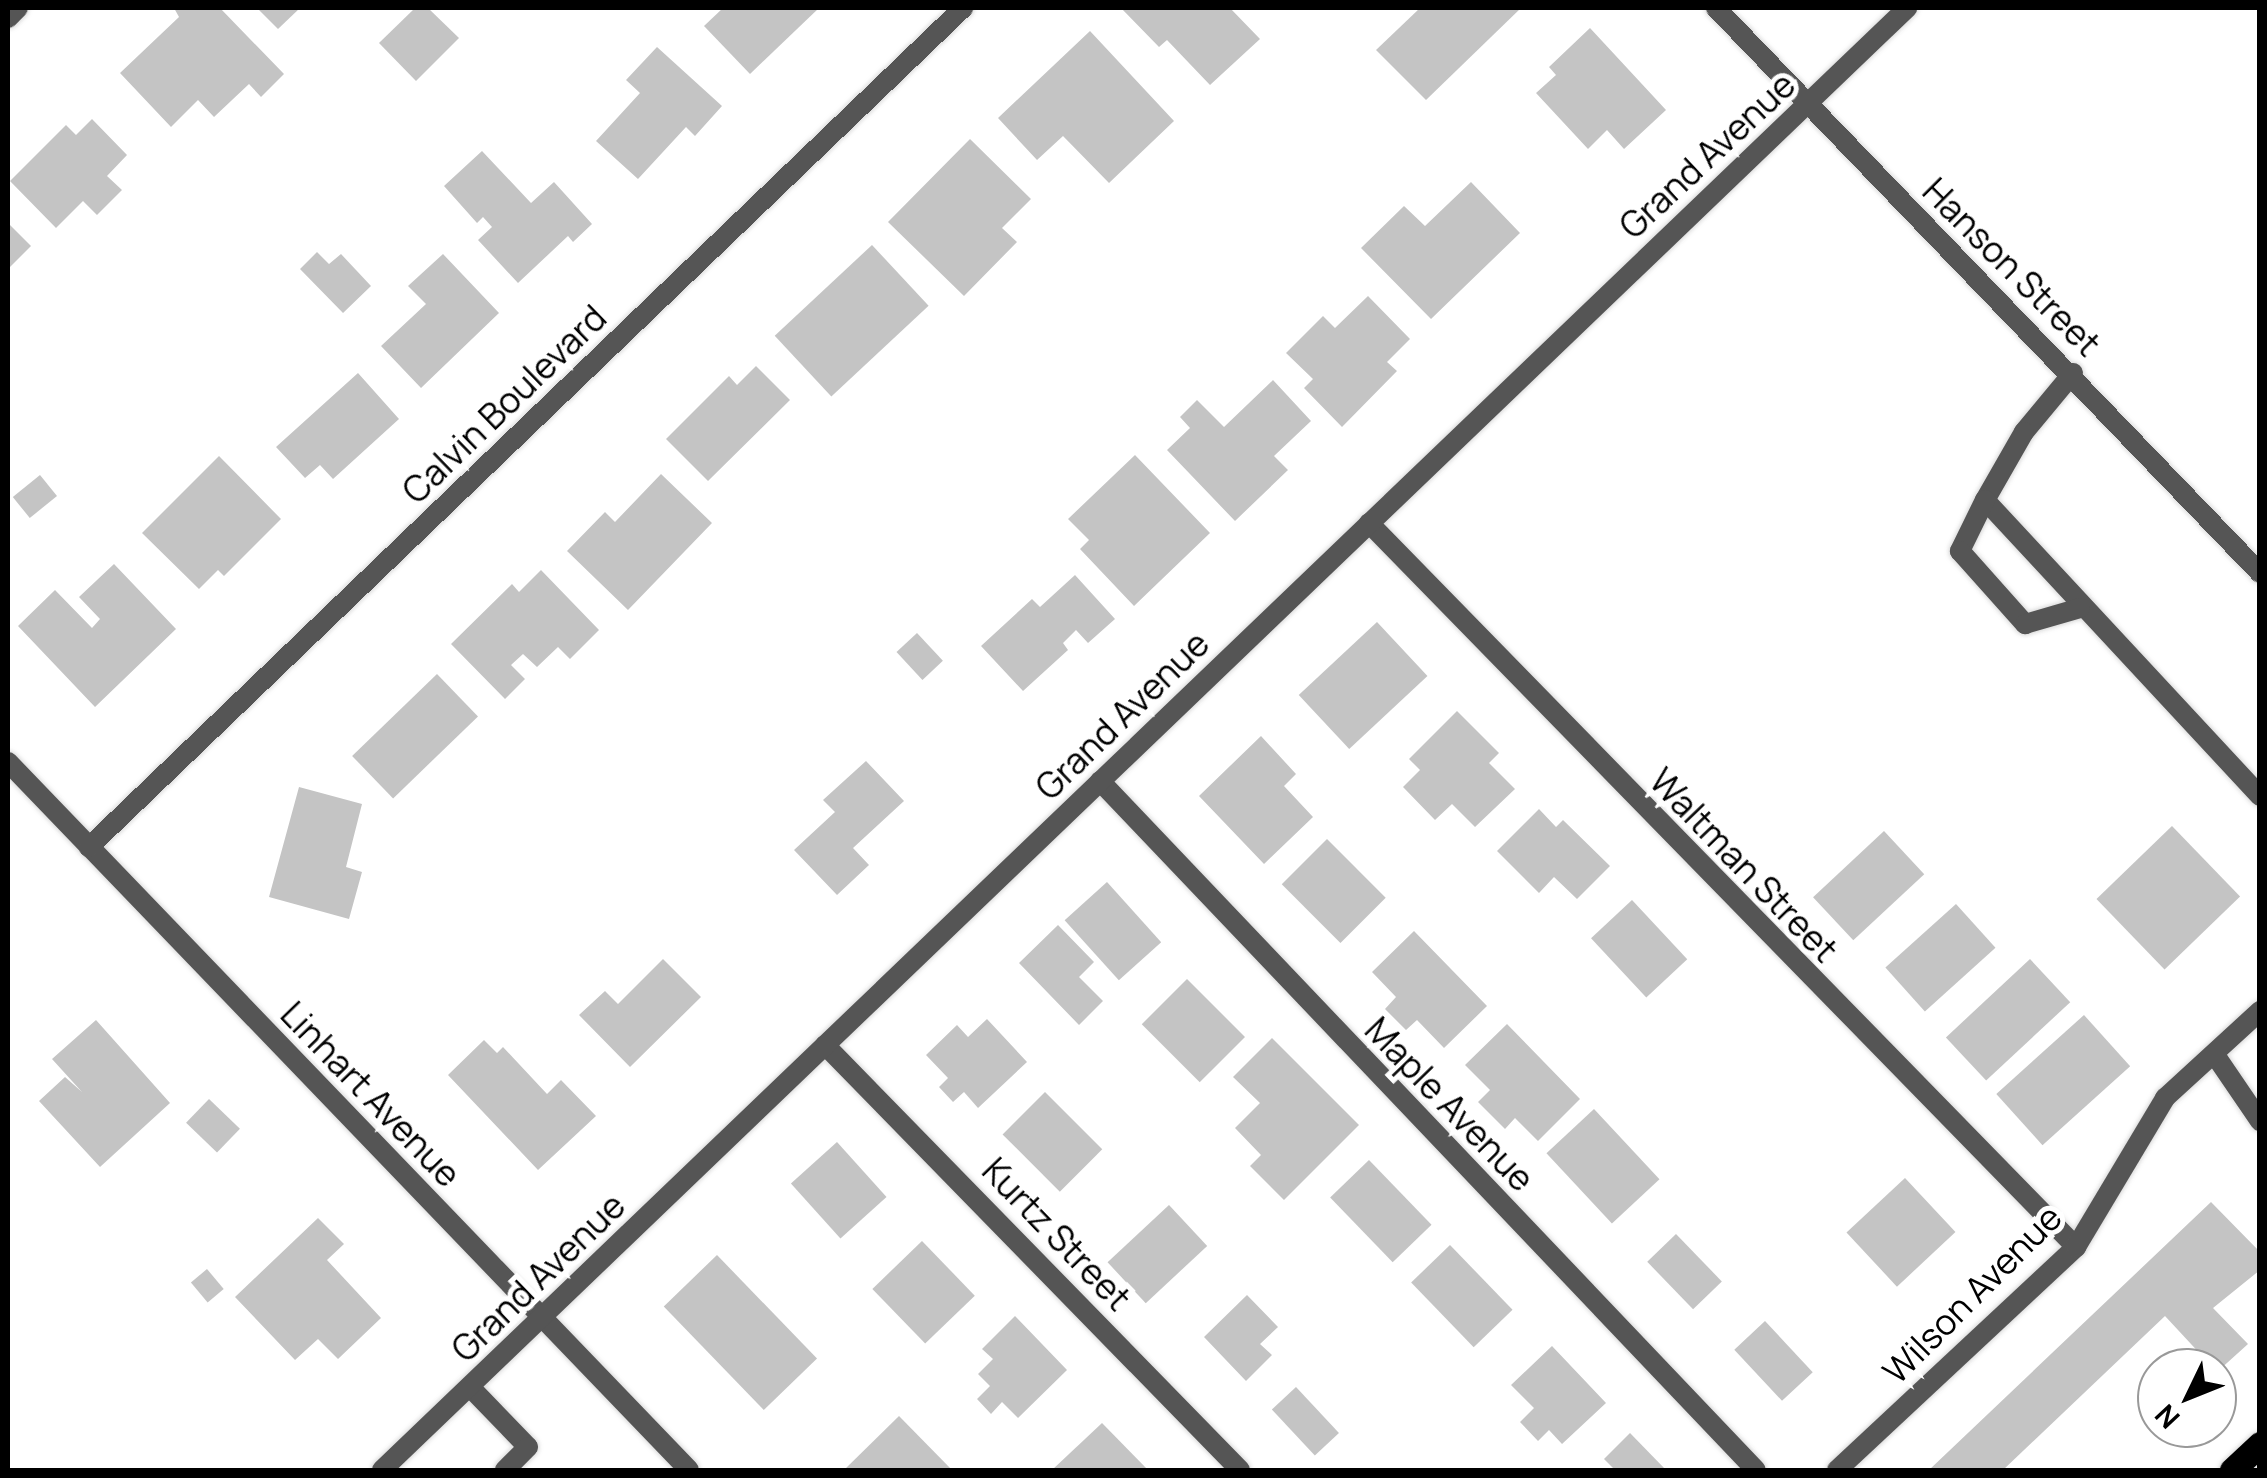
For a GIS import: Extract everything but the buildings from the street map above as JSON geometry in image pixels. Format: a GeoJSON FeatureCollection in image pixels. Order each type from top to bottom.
{"type":"FeatureCollection","features":[{"type":"Feature","properties":{"kind":"main road"},"geometry":{"type":"LineString","coordinates":[[2232,1470],[2260,1444]]}},
{"type":"Feature","properties":{"kind":"street"},"geometry":{"type":"LineString","coordinates":[[8,18],[18,8]]}},
{"type":"Feature","properties":{"kind":"street","name":"Calvin Boulevard"},"geometry":{"type":"LineString","coordinates":[[89,847],[964,8]]}},
{"type":"Feature","properties":{"kind":"street","name":"Hanson Street"},"geometry":{"type":"LineString","coordinates":[[1716,8],[2073,373],[2260,573]]}},
{"type":"Feature","properties":{"kind":"street","name":"Grand Avenue"},"geometry":{"type":"LineString","coordinates":[[382,1470],[1907,8]]}},
{"type":"Feature","properties":{"kind":"street"},"geometry":{"type":"LineString","coordinates":[[2073,373],[2024,432],[1960,551],[2025,624],[2080,608]]}},
{"type":"Feature","properties":{"kind":"street"},"geometry":{"type":"LineString","coordinates":[[1985,500],[2080,608],[2260,796]]}},
{"type":"Feature","properties":{"kind":"street","name":"Waltman Street"},"geometry":{"type":"LineString","coordinates":[[1369,523],[2076,1247]]}},
{"type":"Feature","properties":{"kind":"street","name":"Linhart Avenue"},"geometry":{"type":"LineString","coordinates":[[8,762],[689,1470]]}},
{"type":"Feature","properties":{"kind":"street","name":"Maple Avenue"},"geometry":{"type":"LineString","coordinates":[[1100,781],[1756,1470]]}},
{"type":"Feature","properties":{"kind":"street","name":"Wilson Avenue"},"geometry":{"type":"LineString","coordinates":[[1837,1470],[2076,1247],[2165,1098],[2260,1012]]}},
{"type":"Feature","properties":{"kind":"street","name":"Kurtz Street"},"geometry":{"type":"LineString","coordinates":[[825,1045],[1240,1470]]}},
{"type":"Feature","properties":{"kind":"street"},"geometry":{"type":"LineString","coordinates":[[2215,1055],[2260,1121]]}},
{"type":"Feature","properties":{"kind":"street"},"geometry":{"type":"LineString","coordinates":[[470,1387],[528,1447],[505,1470]]}}]}
